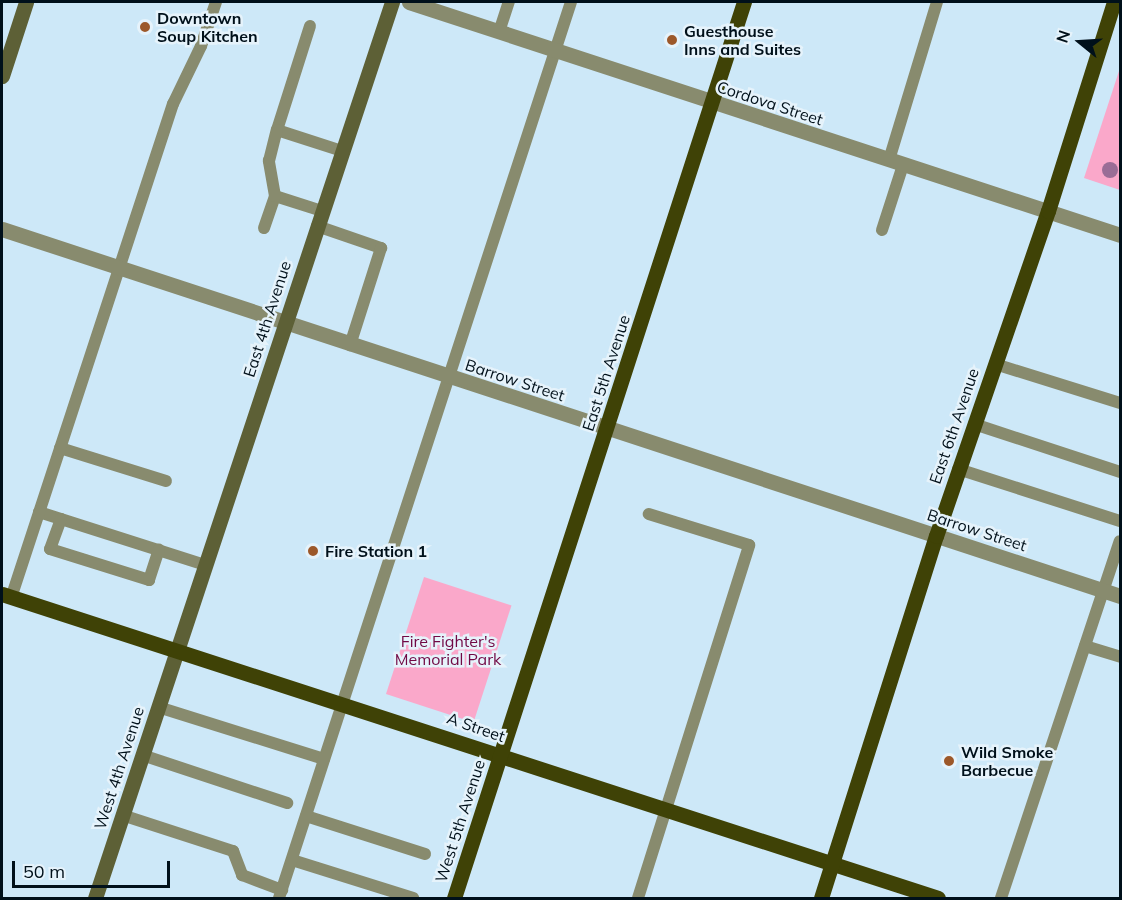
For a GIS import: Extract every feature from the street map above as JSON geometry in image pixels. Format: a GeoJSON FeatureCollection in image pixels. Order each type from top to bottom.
{"type":"FeatureCollection","features":[{"type":"Feature","properties":{"kind":"main road"},"geometry":{"type":"LineString","coordinates":[[2,76],[26,2]]}},
{"type":"Feature","properties":{"kind":"main road","name":"East 4th Avenue"},"geometry":{"type":"LineString","coordinates":[[177,648],[392,2]]}},
{"type":"Feature","properties":{"kind":"main road","name":"East 5th Avenue"},"geometry":{"type":"LineString","coordinates":[[500,755],[608,429],[744,2]]}},
{"type":"Feature","properties":{"kind":"main road","name":"East 6th Avenue"},"geometry":{"type":"LineString","coordinates":[[821,898],[936,536],[1048,211],[1114,2]]}},
{"type":"Feature","properties":{"kind":"main road","name":"A Street"},"geometry":{"type":"LineString","coordinates":[[7,594],[938,898]]}},
{"type":"Feature","properties":{"kind":"main road","name":"West 4th Avenue"},"geometry":{"type":"LineString","coordinates":[[96,898],[177,648]]}},
{"type":"Feature","properties":{"kind":"main road","name":"West 5th Avenue"},"geometry":{"type":"LineString","coordinates":[[454,898],[500,755]]}},
{"type":"Feature","properties":{"kind":"street","name":"Cordova Street"},"geometry":{"type":"LineString","coordinates":[[409,2],[711,103],[1120,235]]}},
{"type":"Feature","properties":{"kind":"street","name":"Barrow Street"},"geometry":{"type":"LineString","coordinates":[[2,229],[449,378],[1120,596]]}},
{"type":"Feature","properties":{"kind":"lane"},"geometry":{"type":"LineString","coordinates":[[7,594],[39,512],[173,104],[201,46],[216,2]]}},
{"type":"Feature","properties":{"kind":"lane"},"geometry":{"type":"LineString","coordinates":[[499,32],[509,2]]}},
{"type":"Feature","properties":{"kind":"lane"},"geometry":{"type":"LineString","coordinates":[[122,815],[233,851],[242,875],[281,894],[555,50],[568,2]]}},
{"type":"Feature","properties":{"kind":"lane"},"geometry":{"type":"LineString","coordinates":[[882,230],[896,162],[937,2]]}},
{"type":"Feature","properties":{"kind":"lane"},"geometry":{"type":"LineString","coordinates":[[264,228],[275,196],[269,161],[309,26]]}},
{"type":"Feature","properties":{"kind":"lane"},"geometry":{"type":"LineString","coordinates":[[277,130],[342,151]]}},
{"type":"Feature","properties":{"kind":"lane"},"geometry":{"type":"LineString","coordinates":[[275,196],[381,249],[350,345]]}},
{"type":"Feature","properties":{"kind":"lane"},"geometry":{"type":"LineString","coordinates":[[995,364],[1120,403]]}},
{"type":"Feature","properties":{"kind":"lane"},"geometry":{"type":"LineString","coordinates":[[974,424],[1120,472]]}},
{"type":"Feature","properties":{"kind":"lane"},"geometry":{"type":"LineString","coordinates":[[60,447],[166,481]]}},
{"type":"Feature","properties":{"kind":"lane"},"geometry":{"type":"LineString","coordinates":[[958,469],[1120,521]]}},
{"type":"Feature","properties":{"kind":"lane"},"geometry":{"type":"LineString","coordinates":[[39,512],[205,565]]}},
{"type":"Feature","properties":{"kind":"lane"},"geometry":{"type":"LineString","coordinates":[[638,898],[668,809],[748,545],[649,514]]}},
{"type":"Feature","properties":{"kind":"lane"},"geometry":{"type":"LineString","coordinates":[[61,519],[50,549],[149,580],[159,550]]}},
{"type":"Feature","properties":{"kind":"lane"},"geometry":{"type":"LineString","coordinates":[[1001,898],[1120,541]]}},
{"type":"Feature","properties":{"kind":"lane"},"geometry":{"type":"LineString","coordinates":[[1086,646],[1120,657]]}},
{"type":"Feature","properties":{"kind":"lane"},"geometry":{"type":"LineString","coordinates":[[158,707],[324,759]]}},
{"type":"Feature","properties":{"kind":"lane"},"geometry":{"type":"LineString","coordinates":[[142,755],[287,803]]}},
{"type":"Feature","properties":{"kind":"lane"},"geometry":{"type":"LineString","coordinates":[[306,816],[425,855]]}},
{"type":"Feature","properties":{"kind":"lane"},"geometry":{"type":"LineString","coordinates":[[292,860],[412,898]]}},
{"type":"Feature","properties":{"kind":"green space"},"geometry":{"type":"Polygon","coordinates":[[[1120,68],[1120,190],[1084,178],[1120,68]]]}},
{"type":"Feature","properties":{"kind":"green space","name":"Fire Fighter's Memorial Park"},"geometry":{"type":"Polygon","coordinates":[[[424,577],[511,605],[473,722],[386,694],[424,577]]]}},
{"type":"Feature","properties":{"kind":"place","name":"Downtown Soup Kitchen"},"geometry":{"type":"Point","coordinates":[145,27]}},
{"type":"Feature","properties":{"kind":"place","name":"Guesthouse Inns and Suites"},"geometry":{"type":"Point","coordinates":[672,40]}},
{"type":"Feature","properties":{"kind":"place","name":"Fire Station 1"},"geometry":{"type":"Point","coordinates":[313,551]}},
{"type":"Feature","properties":{"kind":"place","name":"Wild Smoke Barbecue"},"geometry":{"type":"Point","coordinates":[949,761]}}]}
